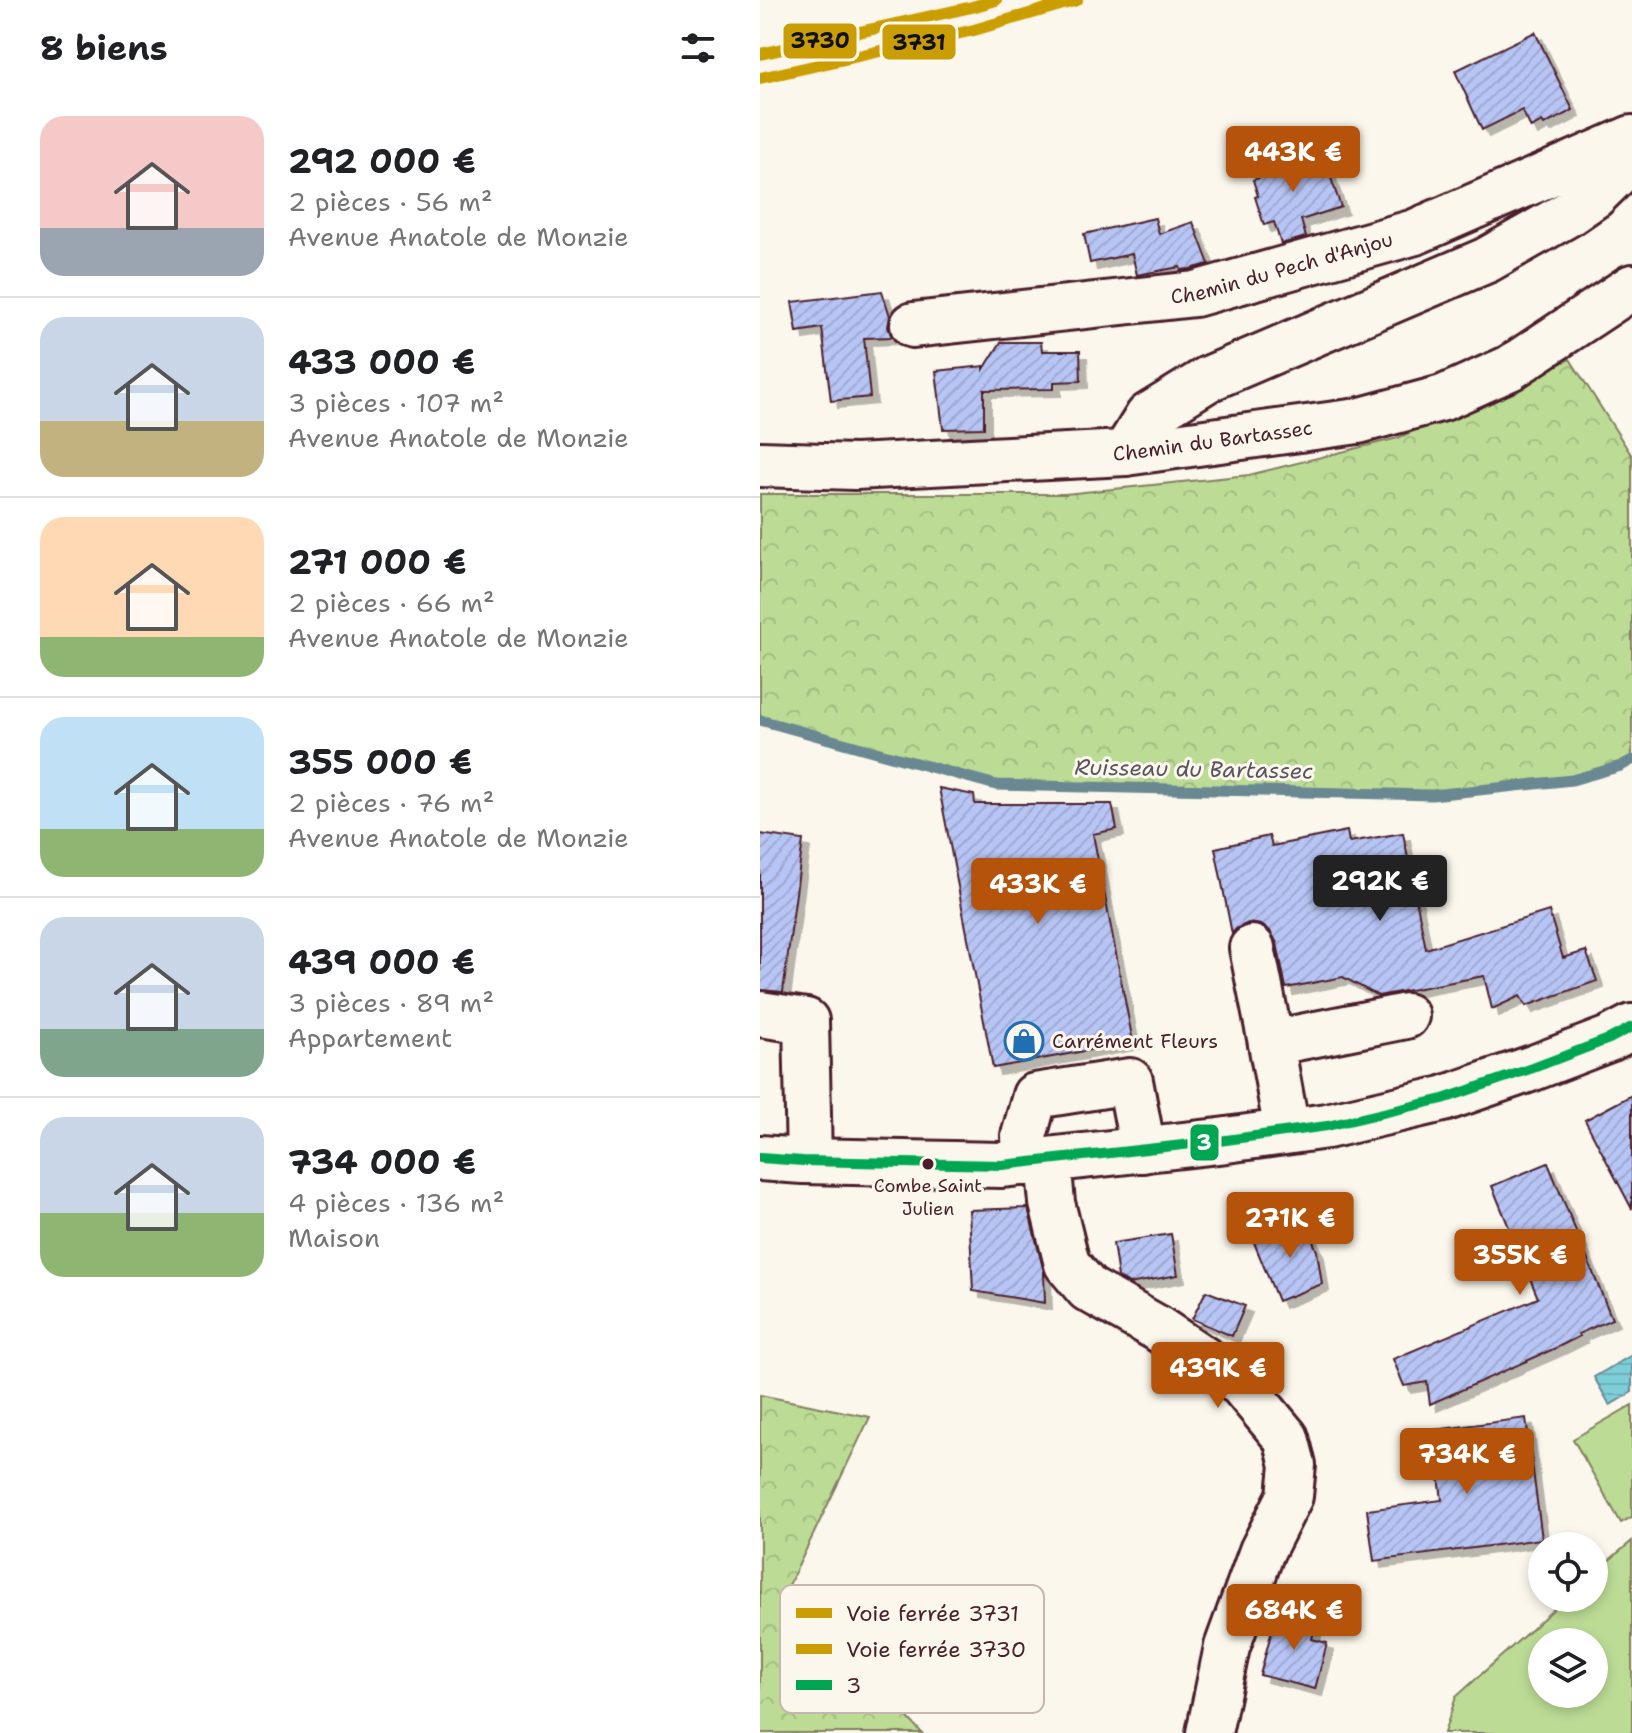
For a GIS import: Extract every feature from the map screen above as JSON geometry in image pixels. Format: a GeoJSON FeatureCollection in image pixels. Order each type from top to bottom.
{"type":"FeatureCollection","features":[{"type":"Feature","properties":{"kind":"street","name":"Chemin du Pech d'Anjou"},"geometry":{"type":"LineString","coordinates":[[913,325],[1195,294],[1415,232],[1632,138]]}},
{"type":"Feature","properties":{"kind":"street"},"geometry":{"type":"LineString","coordinates":[[1125,453],[1148,416],[1208,379],[1487,260],[1594,196],[1632,159]]}},
{"type":"Feature","properties":{"kind":"street","name":"Chemin du Bartassec"},"geometry":{"type":"LineString","coordinates":[[760,464],[855,467],[1125,453],[1358,421],[1443,398],[1510,368],[1632,287]]}},
{"type":"Feature","properties":{"kind":"street"},"geometry":{"type":"LineString","coordinates":[[1252,948],[1287,1131]]}},
{"type":"Feature","properties":{"kind":"street"},"geometry":{"type":"LineString","coordinates":[[760,1014],[806,1021],[809,1161]]}},
{"type":"Feature","properties":{"kind":"street"},"geometry":{"type":"LineString","coordinates":[[1271,1043],[1406,1016]]}},
{"type":"Feature","properties":{"kind":"street"},"geometry":{"type":"LineString","coordinates":[[760,1158],[1002,1165],[1327,1126],[1443,1099],[1533,1068],[1632,1027]]}},
{"type":"Feature","properties":{"kind":"street"},"geometry":{"type":"LineString","coordinates":[[1143,1150],[1130,1081],[1035,1096],[1024,1136],[1052,1203],[1067,1264],[1088,1289],[1157,1328],[1241,1384],[1286,1438],[1293,1465],[1290,1496],[1262,1551],[1227,1647],[1209,1733]]}},
{"type":"Feature","properties":{"kind":"green space"},"geometry":{"type":"Polygon","coordinates":[[[1570,359],[1632,456],[1632,760],[1621,766],[1572,780],[1432,795],[996,785],[760,720],[760,494],[1065,494],[1249,475],[1398,438],[1570,359]]]}},
{"type":"Feature","properties":{"kind":"green space"},"geometry":{"type":"Polygon","coordinates":[[[760,1395],[870,1417],[789,1585],[780,1585],[780,1713],[904,1713],[922,1733],[760,1733],[760,1395]]]}},
{"type":"Feature","properties":{"kind":"green space"},"geometry":{"type":"Polygon","coordinates":[[[1632,1405],[1632,1517],[1621,1523],[1573,1439],[1632,1405]]]}},
{"type":"Feature","properties":{"kind":"green space"},"geometry":{"type":"Polygon","coordinates":[[[1632,1541],[1632,1733],[1444,1733],[1456,1697],[1528,1632],[1528,1708],[1608,1708],[1608,1628],[1533,1628],[1550,1612],[1608,1612],[1608,1561],[1632,1541]]]}},
{"type":"Feature","properties":{"kind":"water"},"geometry":{"type":"Polygon","coordinates":[[[1632,1355],[1632,1392],[1610,1405],[1594,1377],[1632,1355]]]}},
{"type":"Feature","properties":{"kind":"building"},"geometry":{"type":"Polygon","coordinates":[[[1535,32],[1573,110],[1531,128],[1522,110],[1482,130],[1455,71],[1535,32]]]}},
{"type":"Feature","properties":{"kind":"building"},"geometry":{"type":"Polygon","coordinates":[[[1280,152],[1285,168],[1323,155],[1341,207],[1301,220],[1306,237],[1281,244],[1274,222],[1264,225],[1253,180],[1259,178],[1253,162],[1280,152]]]}},
{"type":"Feature","properties":{"kind":"building"},"geometry":{"type":"Polygon","coordinates":[[[1155,218],[1159,234],[1193,222],[1209,264],[1137,275],[1132,254],[1090,263],[1084,234],[1155,218]]]}},
{"type":"Feature","properties":{"kind":"building"},"geometry":{"type":"Polygon","coordinates":[[[882,291],[890,316],[888,327],[892,337],[864,338],[870,397],[831,401],[822,328],[797,332],[792,302],[882,291]]]}},
{"type":"Feature","properties":{"kind":"building"},"geometry":{"type":"Polygon","coordinates":[[[1001,342],[1041,342],[1042,351],[1080,351],[1081,381],[1054,382],[1054,389],[984,390],[984,428],[943,429],[936,371],[984,366],[984,369],[1001,342]]]}},
{"type":"Feature","properties":{"kind":"building"},"geometry":{"type":"Polygon","coordinates":[[[939,788],[974,795],[975,804],[1112,804],[1117,829],[1093,834],[1133,1042],[993,1068],[939,788]]]}},
{"type":"Feature","properties":{"kind":"building"},"geometry":{"type":"Polygon","coordinates":[[[1347,831],[1349,842],[1403,833],[1426,949],[1549,911],[1563,958],[1586,951],[1597,981],[1526,1006],[1520,996],[1492,1009],[1484,976],[1378,996],[1343,977],[1286,988],[1277,943],[1270,931],[1261,925],[1248,923],[1232,934],[1215,848],[1269,836],[1272,846],[1347,831]]]}},
{"type":"Feature","properties":{"kind":"building"},"geometry":{"type":"Polygon","coordinates":[[[760,834],[803,840],[783,992],[760,990],[760,834]]]}},
{"type":"Feature","properties":{"kind":"building"},"geometry":{"type":"Polygon","coordinates":[[[1632,1095],[1632,1209],[1585,1120],[1632,1095]]]}},
{"type":"Feature","properties":{"kind":"building"},"geometry":{"type":"Polygon","coordinates":[[[1548,1163],[1612,1319],[1558,1347],[1430,1404],[1427,1382],[1404,1386],[1393,1359],[1538,1298],[1492,1186],[1548,1163]]]}},
{"type":"Feature","properties":{"kind":"building"},"geometry":{"type":"Polygon","coordinates":[[[1028,1208],[1044,1272],[1045,1303],[973,1291],[969,1210],[1028,1208]]]}},
{"type":"Feature","properties":{"kind":"building"},"geometry":{"type":"Polygon","coordinates":[[[1304,1219],[1317,1251],[1322,1284],[1278,1301],[1253,1240],[1304,1219]]]}},
{"type":"Feature","properties":{"kind":"building"},"geometry":{"type":"Polygon","coordinates":[[[1171,1234],[1178,1275],[1129,1284],[1118,1277],[1113,1243],[1171,1234]]]}},
{"type":"Feature","properties":{"kind":"building"},"geometry":{"type":"Polygon","coordinates":[[[1206,1291],[1245,1306],[1232,1336],[1192,1319],[1206,1291]]]}},
{"type":"Feature","properties":{"kind":"building"},"geometry":{"type":"Polygon","coordinates":[[[1526,1418],[1541,1532],[1528,1532],[1528,1541],[1374,1561],[1367,1510],[1442,1500],[1433,1430],[1526,1418]]]}},
{"type":"Feature","properties":{"kind":"building"},"geometry":{"type":"Polygon","coordinates":[[[1277,1611],[1316,1622],[1312,1639],[1327,1643],[1315,1689],[1260,1675],[1277,1611]]]}},
{"type":"Feature","properties":{"kind":"waterway","name":"Ruisseau du Bartassec"},"geometry":{"type":"LineString","coordinates":[[760,720],[996,785],[1432,795],[1572,780],[1632,760]]}},
{"type":"Feature","properties":{"kind":"rail line","name":"3730"},"geometry":{"type":"LineString","coordinates":[[760,54],[996,0]]}},
{"type":"Feature","properties":{"kind":"rail line","name":"3731"},"geometry":{"type":"LineString","coordinates":[[760,78],[974,30],[1077,0]]}},
{"type":"Feature","properties":{"kind":"transit line","name":"3"},"geometry":{"type":"LineString","coordinates":[[760,1158],[1002,1165],[1327,1126],[1443,1099],[1533,1068],[1632,1027]]}},
{"type":"Feature","properties":{"kind":"place","name":"Carrément Fleurs"},"geometry":{"type":"Point","coordinates":[1024,1041]}},
{"type":"Feature","properties":{"kind":"place","name":"Combe Saint Julien"},"geometry":{"type":"Point","coordinates":[928,1164]}}]}
